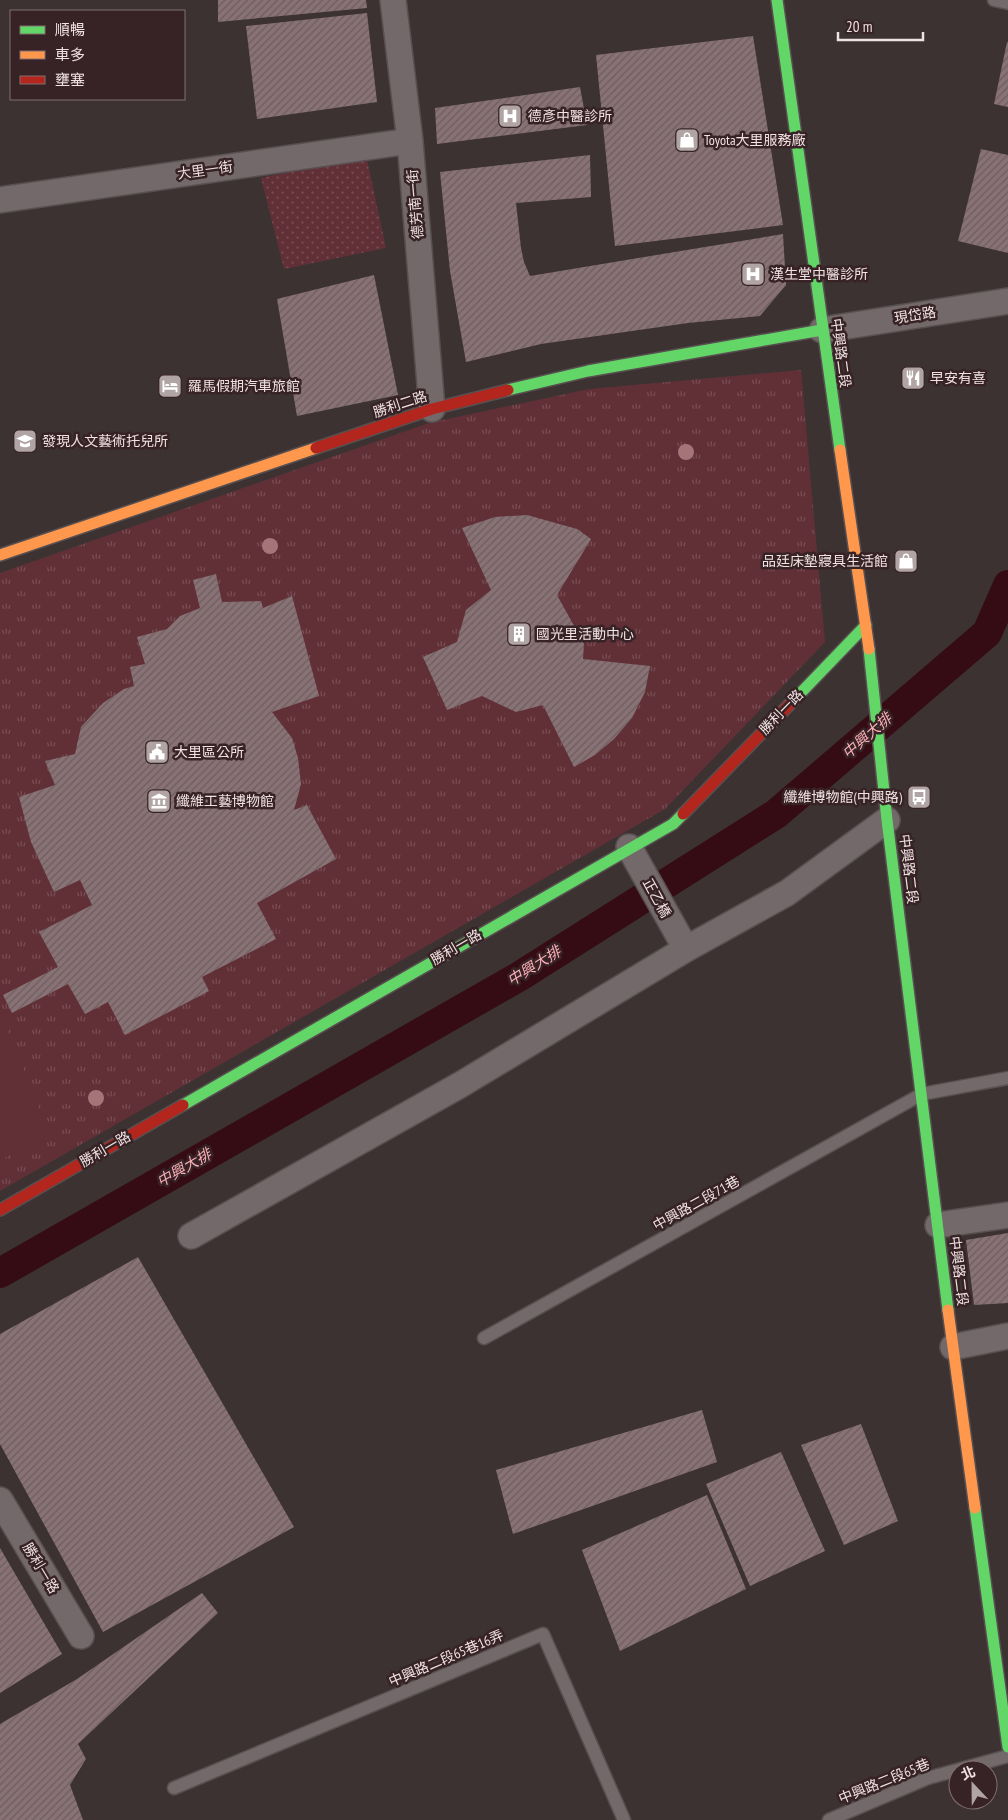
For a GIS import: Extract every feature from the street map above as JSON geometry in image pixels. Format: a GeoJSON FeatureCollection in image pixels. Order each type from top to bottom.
{"type":"FeatureCollection","features":[{"type":"Feature","properties":{"kind":"street","name":"德芳南一街"},"geometry":{"type":"LineString","coordinates":[[393,0],[410,141],[432,408]]}},
{"type":"Feature","properties":{"kind":"street","name":"中興路二段"},"geometry":{"type":"LineString","coordinates":[[777,0],[822,330],[866,625],[886,808],[953,1347],[1001,1629],[1008,1747]]}},
{"type":"Feature","properties":{"kind":"street","name":"大里一街"},"geometry":{"type":"LineString","coordinates":[[0,200],[410,141]]}},
{"type":"Feature","properties":{"kind":"street","name":"現岱路"},"geometry":{"type":"LineString","coordinates":[[822,330],[1008,301]]}},
{"type":"Feature","properties":{"kind":"street","name":"勝利二路"},"geometry":{"type":"LineString","coordinates":[[0,555],[432,408],[588,371],[822,330]]}},
{"type":"Feature","properties":{"kind":"street","name":"勝利一路"},"geometry":{"type":"LineString","coordinates":[[0,1210],[629,847],[673,824],[866,625]]}},
{"type":"Feature","properties":{"kind":"street"},"geometry":{"type":"LineString","coordinates":[[191,1236],[460,1085],[686,949],[787,893],[886,808]]}},
{"type":"Feature","properties":{"kind":"street","name":"正乙橋"},"geometry":{"type":"LineString","coordinates":[[629,847],[686,949]]}},
{"type":"Feature","properties":{"kind":"street"},"geometry":{"type":"LineString","coordinates":[[938,1225],[1008,1216]]}},
{"type":"Feature","properties":{"kind":"street"},"geometry":{"type":"LineString","coordinates":[[953,1347],[1008,1336]]}},
{"type":"Feature","properties":{"kind":"street","name":"勝利一路"},"geometry":{"type":"LineString","coordinates":[[0,1500],[81,1636]]}},
{"type":"Feature","properties":{"kind":"lane"},"geometry":{"type":"LineString","coordinates":[[994,0],[1008,3]]}},
{"type":"Feature","properties":{"kind":"lane","name":"中興路二段71巷"},"geometry":{"type":"LineString","coordinates":[[484,1338],[922,1094],[1008,1078]]}},
{"type":"Feature","properties":{"kind":"lane","name":"中興路二段65巷16弄"},"geometry":{"type":"LineString","coordinates":[[174,1788],[543,1634],[624,1820]]}},
{"type":"Feature","properties":{"kind":"lane","name":"中興路二段65巷"},"geometry":{"type":"LineString","coordinates":[[829,1820],[928,1778],[1008,1756]]}},
{"type":"Feature","properties":{"kind":"green space"},"geometry":{"type":"Polygon","coordinates":[[[366,155],[386,248],[284,269],[261,178],[366,155]]]}},
{"type":"Feature","properties":{"kind":"green space"},"geometry":{"type":"Polygon","coordinates":[[[801,370],[825,642],[665,809],[0,1191],[0,573],[429,423],[589,389],[801,370]]]}},
{"type":"Feature","properties":{"kind":"green space"},"geometry":{"type":"Polygon","coordinates":[[[0,1011],[49,1133],[0,1161],[0,1011]]]}},
{"type":"Feature","properties":{"kind":"building"},"geometry":{"type":"Polygon","coordinates":[[[218,0],[366,0],[367,8],[218,22],[218,0]]]}},
{"type":"Feature","properties":{"kind":"building"},"geometry":{"type":"Polygon","coordinates":[[[367,13],[377,102],[257,119],[246,26],[367,13]]]}},
{"type":"Feature","properties":{"kind":"building","name":"Toyota大里服務廠"},"geometry":{"type":"Polygon","coordinates":[[[753,36],[783,225],[615,246],[596,55],[753,36]]]}},
{"type":"Feature","properties":{"kind":"building"},"geometry":{"type":"Polygon","coordinates":[[[1008,42],[1008,107],[994,104],[1008,42]]]}},
{"type":"Feature","properties":{"kind":"building","name":"德彥中醫診所"},"geometry":{"type":"Polygon","coordinates":[[[580,87],[587,125],[437,144],[435,108],[580,87]]]}},
{"type":"Feature","properties":{"kind":"building"},"geometry":{"type":"Polygon","coordinates":[[[981,149],[1008,155],[1008,253],[958,241],[981,149]]]}},
{"type":"Feature","properties":{"kind":"building"},"geometry":{"type":"Polygon","coordinates":[[[590,155],[591,197],[516,203],[521,248],[530,276],[783,234],[786,285],[760,316],[688,323],[541,344],[466,362],[450,271],[440,172],[590,155]]]}},
{"type":"Feature","properties":{"kind":"building"},"geometry":{"type":"Polygon","coordinates":[[[374,275],[398,395],[297,416],[277,299],[374,275]]]}},
{"type":"Feature","properties":{"kind":"building","name":"國光里活動中心"},"geometry":{"type":"Polygon","coordinates":[[[527,515],[577,529],[591,539],[557,595],[584,644],[583,659],[650,666],[645,692],[632,718],[614,739],[595,755],[574,767],[543,705],[516,712],[482,696],[447,710],[423,657],[457,642],[466,610],[491,590],[462,528],[495,517],[527,515]]]}},
{"type":"Feature","properties":{"kind":"building","name":"纖維工藝博物館"},"geometry":{"type":"Polygon","coordinates":[[[216,574],[222,602],[261,601],[263,608],[292,596],[319,696],[272,712],[292,738],[298,758],[301,784],[294,810],[307,805],[336,859],[257,903],[276,939],[202,977],[209,991],[125,1035],[108,1002],[85,1014],[68,984],[12,1013],[3,995],[58,967],[39,932],[92,905],[80,880],[54,892],[31,842],[19,797],[55,785],[45,761],[75,754],[81,727],[103,703],[124,689],[134,686],[130,667],[145,664],[137,637],[167,629],[180,616],[200,608],[193,580],[216,574]]]}},
{"type":"Feature","properties":{"kind":"building"},"geometry":{"type":"Polygon","coordinates":[[[1008,1233],[1008,1303],[974,1305],[966,1240],[1008,1233]]]}},
{"type":"Feature","properties":{"kind":"building"},"geometry":{"type":"Polygon","coordinates":[[[138,1257],[294,1527],[103,1632],[0,1444],[0,1334],[138,1257]]]}},
{"type":"Feature","properties":{"kind":"building"},"geometry":{"type":"Polygon","coordinates":[[[702,1410],[717,1462],[513,1534],[496,1470],[702,1410]]]}},
{"type":"Feature","properties":{"kind":"building"},"geometry":{"type":"Polygon","coordinates":[[[861,1424],[898,1521],[844,1545],[801,1445],[861,1424]]]}},
{"type":"Feature","properties":{"kind":"building"},"geometry":{"type":"Polygon","coordinates":[[[781,1452],[825,1551],[750,1586],[706,1484],[781,1452]]]}},
{"type":"Feature","properties":{"kind":"building"},"geometry":{"type":"Polygon","coordinates":[[[707,1495],[746,1589],[620,1651],[582,1550],[707,1495]]]}},
{"type":"Feature","properties":{"kind":"building"},"geometry":{"type":"Polygon","coordinates":[[[0,1548],[62,1654],[0,1693],[0,1548]]]}},
{"type":"Feature","properties":{"kind":"building"},"geometry":{"type":"Polygon","coordinates":[[[202,1593],[218,1613],[78,1744],[86,1759],[70,1785],[83,1820],[0,1820],[0,1724],[77,1679],[202,1593]]]}},
{"type":"Feature","properties":{"kind":"waterway","name":"中興大排"},"geometry":{"type":"LineString","coordinates":[[0,1273],[520,976],[776,814],[987,633],[1008,585]]}},
{"type":"Feature","properties":{"kind":"traffic: fast"},"geometry":{"type":"LineString","coordinates":[[777,0],[840,450]]}},
{"type":"Feature","properties":{"kind":"traffic: fast"},"geometry":{"type":"LineString","coordinates":[[508,390],[588,371],[822,330]]}},
{"type":"Feature","properties":{"kind":"traffic: fast"},"geometry":{"type":"LineString","coordinates":[[790,704],[866,625]]}},
{"type":"Feature","properties":{"kind":"traffic: fast"},"geometry":{"type":"LineString","coordinates":[[869,649],[887,820],[948,1310]]}},
{"type":"Feature","properties":{"kind":"traffic: fast"},"geometry":{"type":"LineString","coordinates":[[183,1105],[673,824],[683,814]]}},
{"type":"Feature","properties":{"kind":"traffic: fast"},"geometry":{"type":"LineString","coordinates":[[975,1508],[1008,1747]]}},
{"type":"Feature","properties":{"kind":"traffic: slow"},"geometry":{"type":"LineString","coordinates":[[0,555],[316,448]]}},
{"type":"Feature","properties":{"kind":"traffic: slow"},"geometry":{"type":"LineString","coordinates":[[840,450],[869,649]]}},
{"type":"Feature","properties":{"kind":"traffic: slow"},"geometry":{"type":"LineString","coordinates":[[948,1310],[975,1508]]}},
{"type":"Feature","properties":{"kind":"traffic: jam"},"geometry":{"type":"LineString","coordinates":[[316,448],[432,409],[508,390]]}},
{"type":"Feature","properties":{"kind":"traffic: jam"},"geometry":{"type":"LineString","coordinates":[[683,814],[790,704]]}},
{"type":"Feature","properties":{"kind":"traffic: jam"},"geometry":{"type":"LineString","coordinates":[[0,1210],[183,1105]]}},
{"type":"Feature","properties":{"kind":"place","name":"德彥中醫診所"},"geometry":{"type":"Point","coordinates":[510,116]}},
{"type":"Feature","properties":{"kind":"place","name":"Toyota大里服務廠"},"geometry":{"type":"Point","coordinates":[687,140]}},
{"type":"Feature","properties":{"kind":"place","name":"漢生堂中醫診所"},"geometry":{"type":"Point","coordinates":[753,274]}},
{"type":"Feature","properties":{"kind":"place","name":"早安有喜"},"geometry":{"type":"Point","coordinates":[913,378]}},
{"type":"Feature","properties":{"kind":"place","name":"羅馬假期汽車旅館"},"geometry":{"type":"Point","coordinates":[170,386]}},
{"type":"Feature","properties":{"kind":"place","name":"發現人文藝術托兒所"},"geometry":{"type":"Point","coordinates":[25,441]}},
{"type":"Feature","properties":{"kind":"place","name":"品廷床墊寢具生活館"},"geometry":{"type":"Point","coordinates":[906,561]}},
{"type":"Feature","properties":{"kind":"place","name":"國光里活動中心"},"geometry":{"type":"Point","coordinates":[519,634]}},
{"type":"Feature","properties":{"kind":"place","name":"大里區公所"},"geometry":{"type":"Point","coordinates":[157,752]}},
{"type":"Feature","properties":{"kind":"place","name":"纖維博物館(中興路)"},"geometry":{"type":"Point","coordinates":[919,797]}},
{"type":"Feature","properties":{"kind":"place","name":"纖維工藝博物館"},"geometry":{"type":"Point","coordinates":[159,801]}}]}
